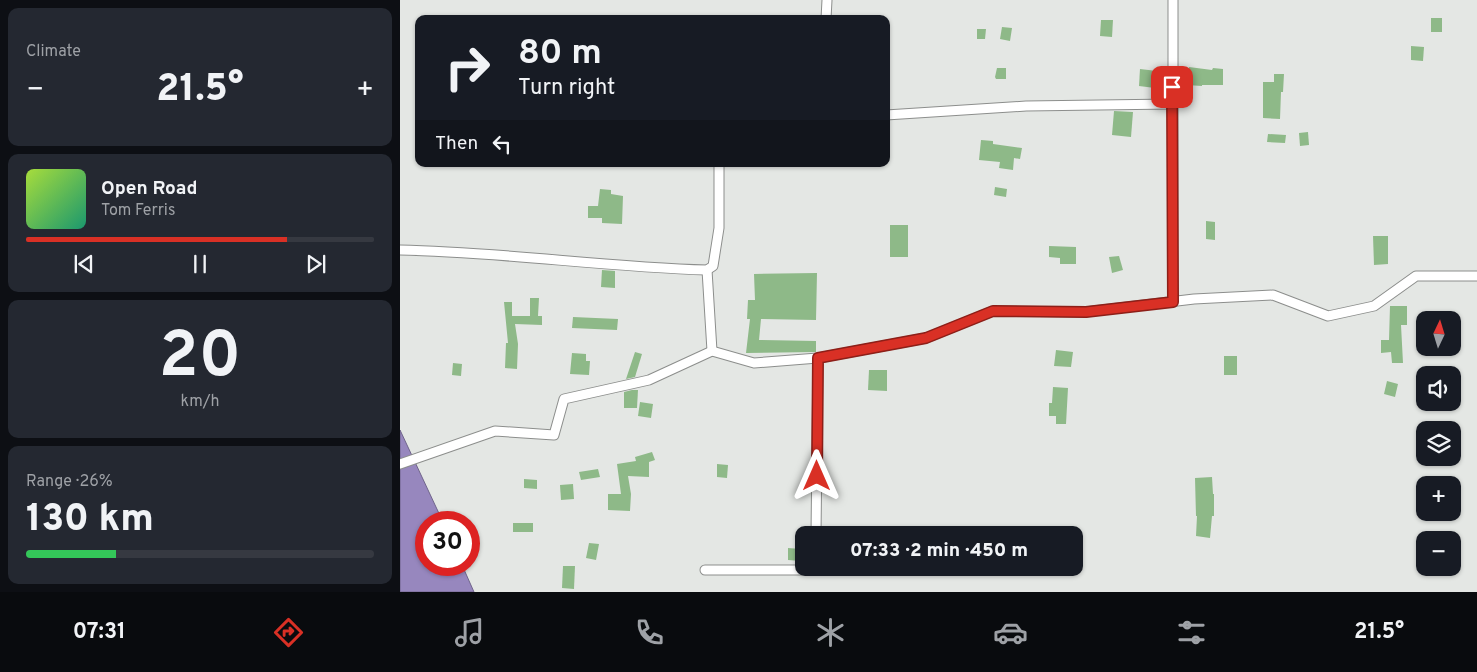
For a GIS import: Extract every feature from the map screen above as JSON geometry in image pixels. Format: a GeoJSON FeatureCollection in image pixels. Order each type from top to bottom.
{"type":"FeatureCollection","features":[{"type":"Feature","properties":{"kind":"street"},"geometry":{"type":"LineString","coordinates":[[826,15],[827,0]]}},
{"type":"Feature","properties":{"kind":"street"},"geometry":{"type":"LineString","coordinates":[[1173,0],[1173,302]]}},
{"type":"Feature","properties":{"kind":"street"},"geometry":{"type":"LineString","coordinates":[[890,115],[1026,106],[1172,104]]}},
{"type":"Feature","properties":{"kind":"street"},"geometry":{"type":"LineString","coordinates":[[400,250],[441,251],[644,268],[707,270],[713,266],[719,228],[719,167]]}},
{"type":"Feature","properties":{"kind":"street"},"geometry":{"type":"LineString","coordinates":[[707,270],[712,351]]}},
{"type":"Feature","properties":{"kind":"street"},"geometry":{"type":"LineString","coordinates":[[400,464],[495,431],[554,435],[564,399],[649,380],[712,351],[754,363],[818,358],[926,338],[993,311],[1086,312],[1173,302],[1273,295],[1328,316],[1374,306],[1416,276],[1477,276]]}},
{"type":"Feature","properties":{"kind":"street"},"geometry":{"type":"LineString","coordinates":[[816,526],[818,358]]}},
{"type":"Feature","properties":{"kind":"street"},"geometry":{"type":"LineString","coordinates":[[705,570],[795,570]]}},
{"type":"Feature","properties":{"kind":"shaded area"},"geometry":{"type":"Polygon","coordinates":[[[400,430],[438,511],[415,511],[415,576],[467,576],[474,592],[400,592],[400,430]]]}},
{"type":"Feature","properties":{"kind":"building"},"geometry":{"type":"Polygon","coordinates":[[[1431,18],[1442,18],[1442,32],[1431,32],[1431,18]]]}},
{"type":"Feature","properties":{"kind":"building"},"geometry":{"type":"Polygon","coordinates":[[[1101,20],[1113,20],[1112,37],[1100,36],[1101,20]]]}},
{"type":"Feature","properties":{"kind":"building"},"geometry":{"type":"Polygon","coordinates":[[[1002,27],[1012,28],[1010,41],[1000,39],[1002,27]]]}},
{"type":"Feature","properties":{"kind":"building"},"geometry":{"type":"Polygon","coordinates":[[[977,29],[986,29],[985,39],[977,39],[977,29]]]}},
{"type":"Feature","properties":{"kind":"building"},"geometry":{"type":"Polygon","coordinates":[[[1411,46],[1424,47],[1423,61],[1411,60],[1411,46]]]}},
{"type":"Feature","properties":{"kind":"building"},"geometry":{"type":"Polygon","coordinates":[[[1189,67],[1212,70],[1213,68],[1223,69],[1223,85],[1187,85],[1189,67]]]}},
{"type":"Feature","properties":{"kind":"building"},"geometry":{"type":"Polygon","coordinates":[[[997,68],[1006,68],[1006,79],[996,79],[997,68]]]}},
{"type":"Feature","properties":{"kind":"building"},"geometry":{"type":"Polygon","coordinates":[[[1140,69],[1157,71],[1155,88],[1139,86],[1140,69]]]}},
{"type":"Feature","properties":{"kind":"building"},"geometry":{"type":"Polygon","coordinates":[[[1274,74],[1284,74],[1280,119],[1263,118],[1263,82],[1274,82],[1274,74]]]}},
{"type":"Feature","properties":{"kind":"building"},"geometry":{"type":"Polygon","coordinates":[[[1114,111],[1133,112],[1131,137],[1112,135],[1114,111]]]}},
{"type":"Feature","properties":{"kind":"building"},"geometry":{"type":"Polygon","coordinates":[[[1308,132],[1309,145],[1300,146],[1299,133],[1308,132]]]}},
{"type":"Feature","properties":{"kind":"building"},"geometry":{"type":"Polygon","coordinates":[[[1268,134],[1286,135],[1285,143],[1267,142],[1268,134]]]}},
{"type":"Feature","properties":{"kind":"building"},"geometry":{"type":"Polygon","coordinates":[[[981,140],[993,141],[993,144],[1022,148],[1020,159],[1014,158],[1013,170],[999,168],[1000,162],[979,160],[981,140]]]}},
{"type":"Feature","properties":{"kind":"building"},"geometry":{"type":"Polygon","coordinates":[[[995,187],[1007,189],[1006,197],[994,195],[995,187]]]}},
{"type":"Feature","properties":{"kind":"building"},"geometry":{"type":"Polygon","coordinates":[[[600,189],[611,190],[611,194],[623,196],[622,224],[602,223],[602,218],[588,218],[588,206],[598,206],[600,189]]]}},
{"type":"Feature","properties":{"kind":"building"},"geometry":{"type":"Polygon","coordinates":[[[1206,221],[1215,222],[1215,240],[1206,239],[1206,221]]]}},
{"type":"Feature","properties":{"kind":"building"},"geometry":{"type":"Polygon","coordinates":[[[890,225],[908,225],[908,257],[890,257],[890,225]]]}},
{"type":"Feature","properties":{"kind":"building"},"geometry":{"type":"Polygon","coordinates":[[[1373,236],[1388,236],[1388,264],[1374,265],[1373,236]]]}},
{"type":"Feature","properties":{"kind":"building"},"geometry":{"type":"Polygon","coordinates":[[[1049,246],[1076,247],[1076,264],[1060,264],[1060,258],[1049,257],[1049,246]]]}},
{"type":"Feature","properties":{"kind":"building"},"geometry":{"type":"Polygon","coordinates":[[[1119,256],[1123,270],[1112,273],[1109,257],[1119,256]]]}},
{"type":"Feature","properties":{"kind":"building"},"geometry":{"type":"Polygon","coordinates":[[[602,270],[615,271],[615,288],[601,287],[602,270]]]}},
{"type":"Feature","properties":{"kind":"building"},"geometry":{"type":"Polygon","coordinates":[[[817,273],[816,320],[761,319],[759,340],[816,341],[816,352],[746,353],[750,319],[747,319],[748,300],[755,300],[754,274],[817,273]]]}},
{"type":"Feature","properties":{"kind":"building"},"geometry":{"type":"Polygon","coordinates":[[[530,298],[539,298],[538,316],[542,316],[542,325],[515,324],[518,344],[517,369],[505,368],[506,343],[508,343],[504,302],[512,302],[512,316],[530,316],[530,298]]]}},
{"type":"Feature","properties":{"kind":"building"},"geometry":{"type":"Polygon","coordinates":[[[1390,306],[1407,306],[1407,325],[1401,325],[1403,363],[1392,363],[1391,352],[1381,353],[1381,340],[1389,340],[1390,306]]]}},
{"type":"Feature","properties":{"kind":"building"},"geometry":{"type":"Polygon","coordinates":[[[573,317],[618,319],[617,330],[572,328],[573,317]]]}},
{"type":"Feature","properties":{"kind":"building"},"geometry":{"type":"Polygon","coordinates":[[[1056,350],[1073,352],[1071,367],[1054,366],[1056,350]]]}},
{"type":"Feature","properties":{"kind":"building"},"geometry":{"type":"Polygon","coordinates":[[[635,352],[642,354],[635,377],[626,379],[635,352]]]}},
{"type":"Feature","properties":{"kind":"building"},"geometry":{"type":"Polygon","coordinates":[[[572,353],[586,354],[586,361],[590,361],[589,375],[570,374],[572,353]]]}},
{"type":"Feature","properties":{"kind":"building"},"geometry":{"type":"Polygon","coordinates":[[[1224,356],[1237,356],[1237,375],[1224,375],[1224,356]]]}},
{"type":"Feature","properties":{"kind":"building"},"geometry":{"type":"Polygon","coordinates":[[[453,363],[462,364],[461,376],[452,375],[453,363]]]}},
{"type":"Feature","properties":{"kind":"building"},"geometry":{"type":"Polygon","coordinates":[[[869,370],[887,370],[887,391],[868,390],[869,370]]]}},
{"type":"Feature","properties":{"kind":"building"},"geometry":{"type":"Polygon","coordinates":[[[1387,381],[1398,384],[1395,397],[1384,394],[1387,381]]]}},
{"type":"Feature","properties":{"kind":"building"},"geometry":{"type":"Polygon","coordinates":[[[1053,387],[1068,388],[1066,424],[1056,424],[1056,416],[1049,416],[1049,403],[1052,403],[1053,387]]]}},
{"type":"Feature","properties":{"kind":"building"},"geometry":{"type":"Polygon","coordinates":[[[638,390],[637,408],[624,408],[624,392],[638,390]]]}},
{"type":"Feature","properties":{"kind":"building"},"geometry":{"type":"Polygon","coordinates":[[[640,402],[653,404],[651,418],[638,416],[640,402]]]}},
{"type":"Feature","properties":{"kind":"building"},"geometry":{"type":"Polygon","coordinates":[[[652,452],[655,460],[649,462],[649,477],[628,476],[631,494],[630,511],[608,510],[608,494],[621,494],[617,464],[636,461],[635,457],[652,452]]]}},
{"type":"Feature","properties":{"kind":"building"},"geometry":{"type":"Polygon","coordinates":[[[717,464],[728,465],[727,478],[717,477],[717,464]]]}},
{"type":"Feature","properties":{"kind":"building"},"geometry":{"type":"Polygon","coordinates":[[[598,469],[600,477],[581,480],[579,472],[598,469]]]}},
{"type":"Feature","properties":{"kind":"building"},"geometry":{"type":"Polygon","coordinates":[[[1212,477],[1214,516],[1212,516],[1210,538],[1196,536],[1195,478],[1212,477]]]}},
{"type":"Feature","properties":{"kind":"building"},"geometry":{"type":"Polygon","coordinates":[[[524,479],[537,480],[537,489],[524,488],[524,479]]]}},
{"type":"Feature","properties":{"kind":"building"},"geometry":{"type":"Polygon","coordinates":[[[573,484],[574,499],[561,500],[560,485],[573,484]]]}},
{"type":"Feature","properties":{"kind":"building"},"geometry":{"type":"Polygon","coordinates":[[[513,523],[533,523],[533,532],[513,532],[513,523]]]}},
{"type":"Feature","properties":{"kind":"building"},"geometry":{"type":"Polygon","coordinates":[[[589,543],[599,544],[596,560],[586,558],[589,543]]]}},
{"type":"Feature","properties":{"kind":"building"},"geometry":{"type":"Polygon","coordinates":[[[788,548],[795,549],[795,561],[788,560],[788,548]]]}},
{"type":"Feature","properties":{"kind":"building"},"geometry":{"type":"Polygon","coordinates":[[[563,566],[575,566],[574,589],[562,588],[563,566]]]}},
{"type":"Feature","properties":{"kind":"route"},"geometry":{"type":"LineString","coordinates":[[817,476],[818,358],[926,338],[993,311],[1086,312],[1173,302],[1172,87]]}}]}
